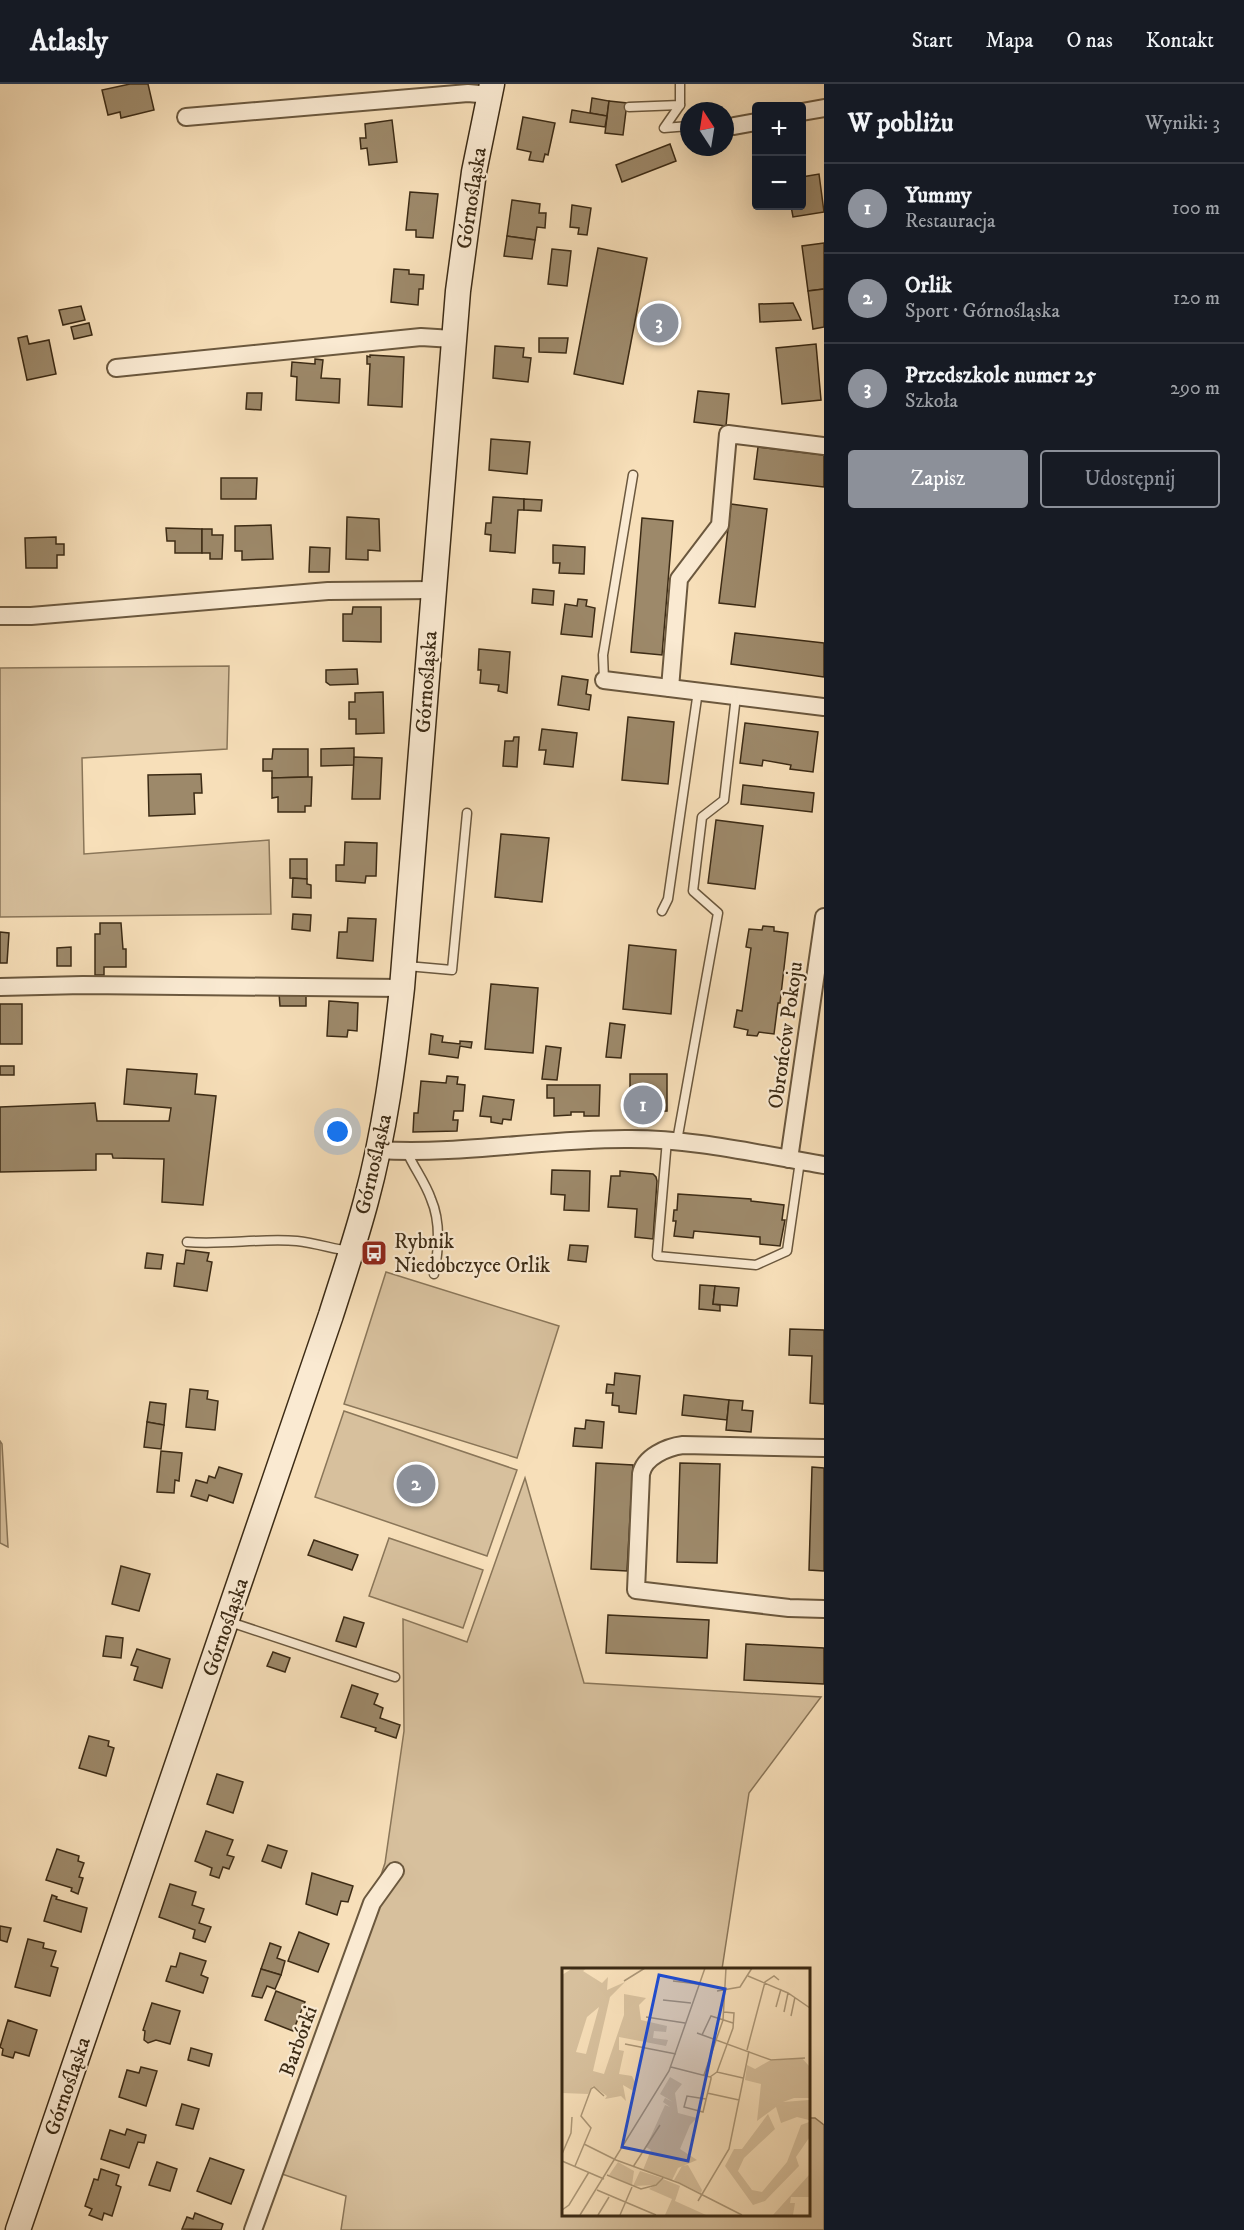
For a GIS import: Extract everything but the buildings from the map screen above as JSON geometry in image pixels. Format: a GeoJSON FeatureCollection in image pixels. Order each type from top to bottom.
{"type":"FeatureCollection","features":[{"type":"Feature","properties":{"kind":"street"},"geometry":{"type":"LineString","coordinates":[[186,117],[468,93],[491,89]]}},
{"type":"Feature","properties":{"kind":"street","name":"Górnośląska"},"geometry":{"type":"LineString","coordinates":[[18,2230],[351,1252],[378,1150],[392,1074],[403,977],[453,339],[466,218],[491,89]]}},
{"type":"Feature","properties":{"kind":"street"},"geometry":{"type":"LineString","coordinates":[[806,111],[824,108]]}},
{"type":"Feature","properties":{"kind":"street"},"geometry":{"type":"LineString","coordinates":[[734,125],[752,123]]}},
{"type":"Feature","properties":{"kind":"street"},"geometry":{"type":"LineString","coordinates":[[116,368],[421,337],[453,339]]}},
{"type":"Feature","properties":{"kind":"street"},"geometry":{"type":"LineString","coordinates":[[670,688],[679,579],[720,525],[728,434],[824,446]]}},
{"type":"Feature","properties":{"kind":"street"},"geometry":{"type":"LineString","coordinates":[[0,616],[31,616],[328,591],[433,590]]}},
{"type":"Feature","properties":{"kind":"street"},"geometry":{"type":"LineString","coordinates":[[604,680],[824,707]]}},
{"type":"Feature","properties":{"kind":"street","name":"Obrońców Pokoju"},"geometry":{"type":"LineString","coordinates":[[795,1160],[818,999],[824,917]]}},
{"type":"Feature","properties":{"kind":"street"},"geometry":{"type":"LineString","coordinates":[[0,987],[403,977]]}},
{"type":"Feature","properties":{"kind":"street"},"geometry":{"type":"LineString","coordinates":[[378,1150],[407,1152],[624,1139],[672,1140],[824,1165]]}},
{"type":"Feature","properties":{"kind":"street"},"geometry":{"type":"LineString","coordinates":[[824,1448],[683,1445],[669,1448],[649,1459],[642,1468],[641,1474],[636,1590],[789,1608],[824,1609]]}},
{"type":"Feature","properties":{"kind":"street","name":"Barbórki"},"geometry":{"type":"LineString","coordinates":[[254,2230],[372,1903],[394,1871]]}},
{"type":"Feature","properties":{"kind":"lane"},"geometry":{"type":"LineString","coordinates":[[680,84],[680,102]]}},
{"type":"Feature","properties":{"kind":"lane"},"geometry":{"type":"LineString","coordinates":[[629,107],[680,105]]}},
{"type":"Feature","properties":{"kind":"lane"},"geometry":{"type":"LineString","coordinates":[[680,105],[663,128],[680,127]]}},
{"type":"Feature","properties":{"kind":"lane"},"geometry":{"type":"LineString","coordinates":[[604,680],[603,654],[633,475]]}},
{"type":"Feature","properties":{"kind":"lane"},"geometry":{"type":"LineString","coordinates":[[662,911],[668,899],[698,691]]}},
{"type":"Feature","properties":{"kind":"lane"},"geometry":{"type":"LineString","coordinates":[[736,696],[724,800],[702,818],[693,891],[718,913],[672,1140],[657,1256],[756,1265],[786,1251],[795,1160]]}},
{"type":"Feature","properties":{"kind":"lane"},"geometry":{"type":"LineString","coordinates":[[403,977],[452,970],[467,813]]}},
{"type":"Feature","properties":{"kind":"lane"},"geometry":{"type":"LineString","coordinates":[[407,1152],[435,1209],[438,1240],[434,1274]]}},
{"type":"Feature","properties":{"kind":"lane"},"geometry":{"type":"LineString","coordinates":[[187,1242],[213,1244],[296,1241],[351,1252]]}},
{"type":"Feature","properties":{"kind":"lane"},"geometry":{"type":"LineString","coordinates":[[227,1621],[395,1677]]}},
{"type":"Feature","properties":{"kind":"shaded area"},"geometry":{"type":"Polygon","coordinates":[[[229,666],[227,749],[82,758],[84,854],[269,840],[271,914],[0,917],[0,668],[229,666]]]}},
{"type":"Feature","properties":{"kind":"shaded area"},"geometry":{"type":"Polygon","coordinates":[[[386,1272],[559,1326],[517,1458],[344,1404],[386,1272]]]}},
{"type":"Feature","properties":{"kind":"shaded area"},"geometry":{"type":"Polygon","coordinates":[[[344,1411],[517,1470],[487,1556],[315,1497],[344,1411]]]}},
{"type":"Feature","properties":{"kind":"shaded area"},"geometry":{"type":"Polygon","coordinates":[[[0,1441],[2,1444],[8,1547],[0,1543],[0,1441]]]}},
{"type":"Feature","properties":{"kind":"shaded area"},"geometry":{"type":"Polygon","coordinates":[[[525,1478],[584,1683],[821,1697],[749,1793],[722,1968],[562,1968],[562,2215],[809,2215],[809,2118],[815,2118],[824,2125],[824,2230],[341,2230],[346,2196],[282,2174],[385,1863],[404,1731],[403,1619],[467,1642],[525,1478]]]}},
{"type":"Feature","properties":{"kind":"shaded area"},"geometry":{"type":"Polygon","coordinates":[[[389,1538],[483,1570],[463,1628],[369,1596],[389,1538]]]}},
{"type":"Feature","properties":{"kind":"place","name":"Przedszkole numer 25"},"geometry":{"type":"Point","coordinates":[659,323]}},
{"type":"Feature","properties":{"kind":"place","name":"Yummy"},"geometry":{"type":"Point","coordinates":[643,1105]}},
{"type":"Feature","properties":{"kind":"place","name":"Rybnik Niedobczyce Orlik"},"geometry":{"type":"Point","coordinates":[374,1253]}},
{"type":"Feature","properties":{"kind":"place","name":"Orlik"},"geometry":{"type":"Point","coordinates":[416,1484]}}]}
